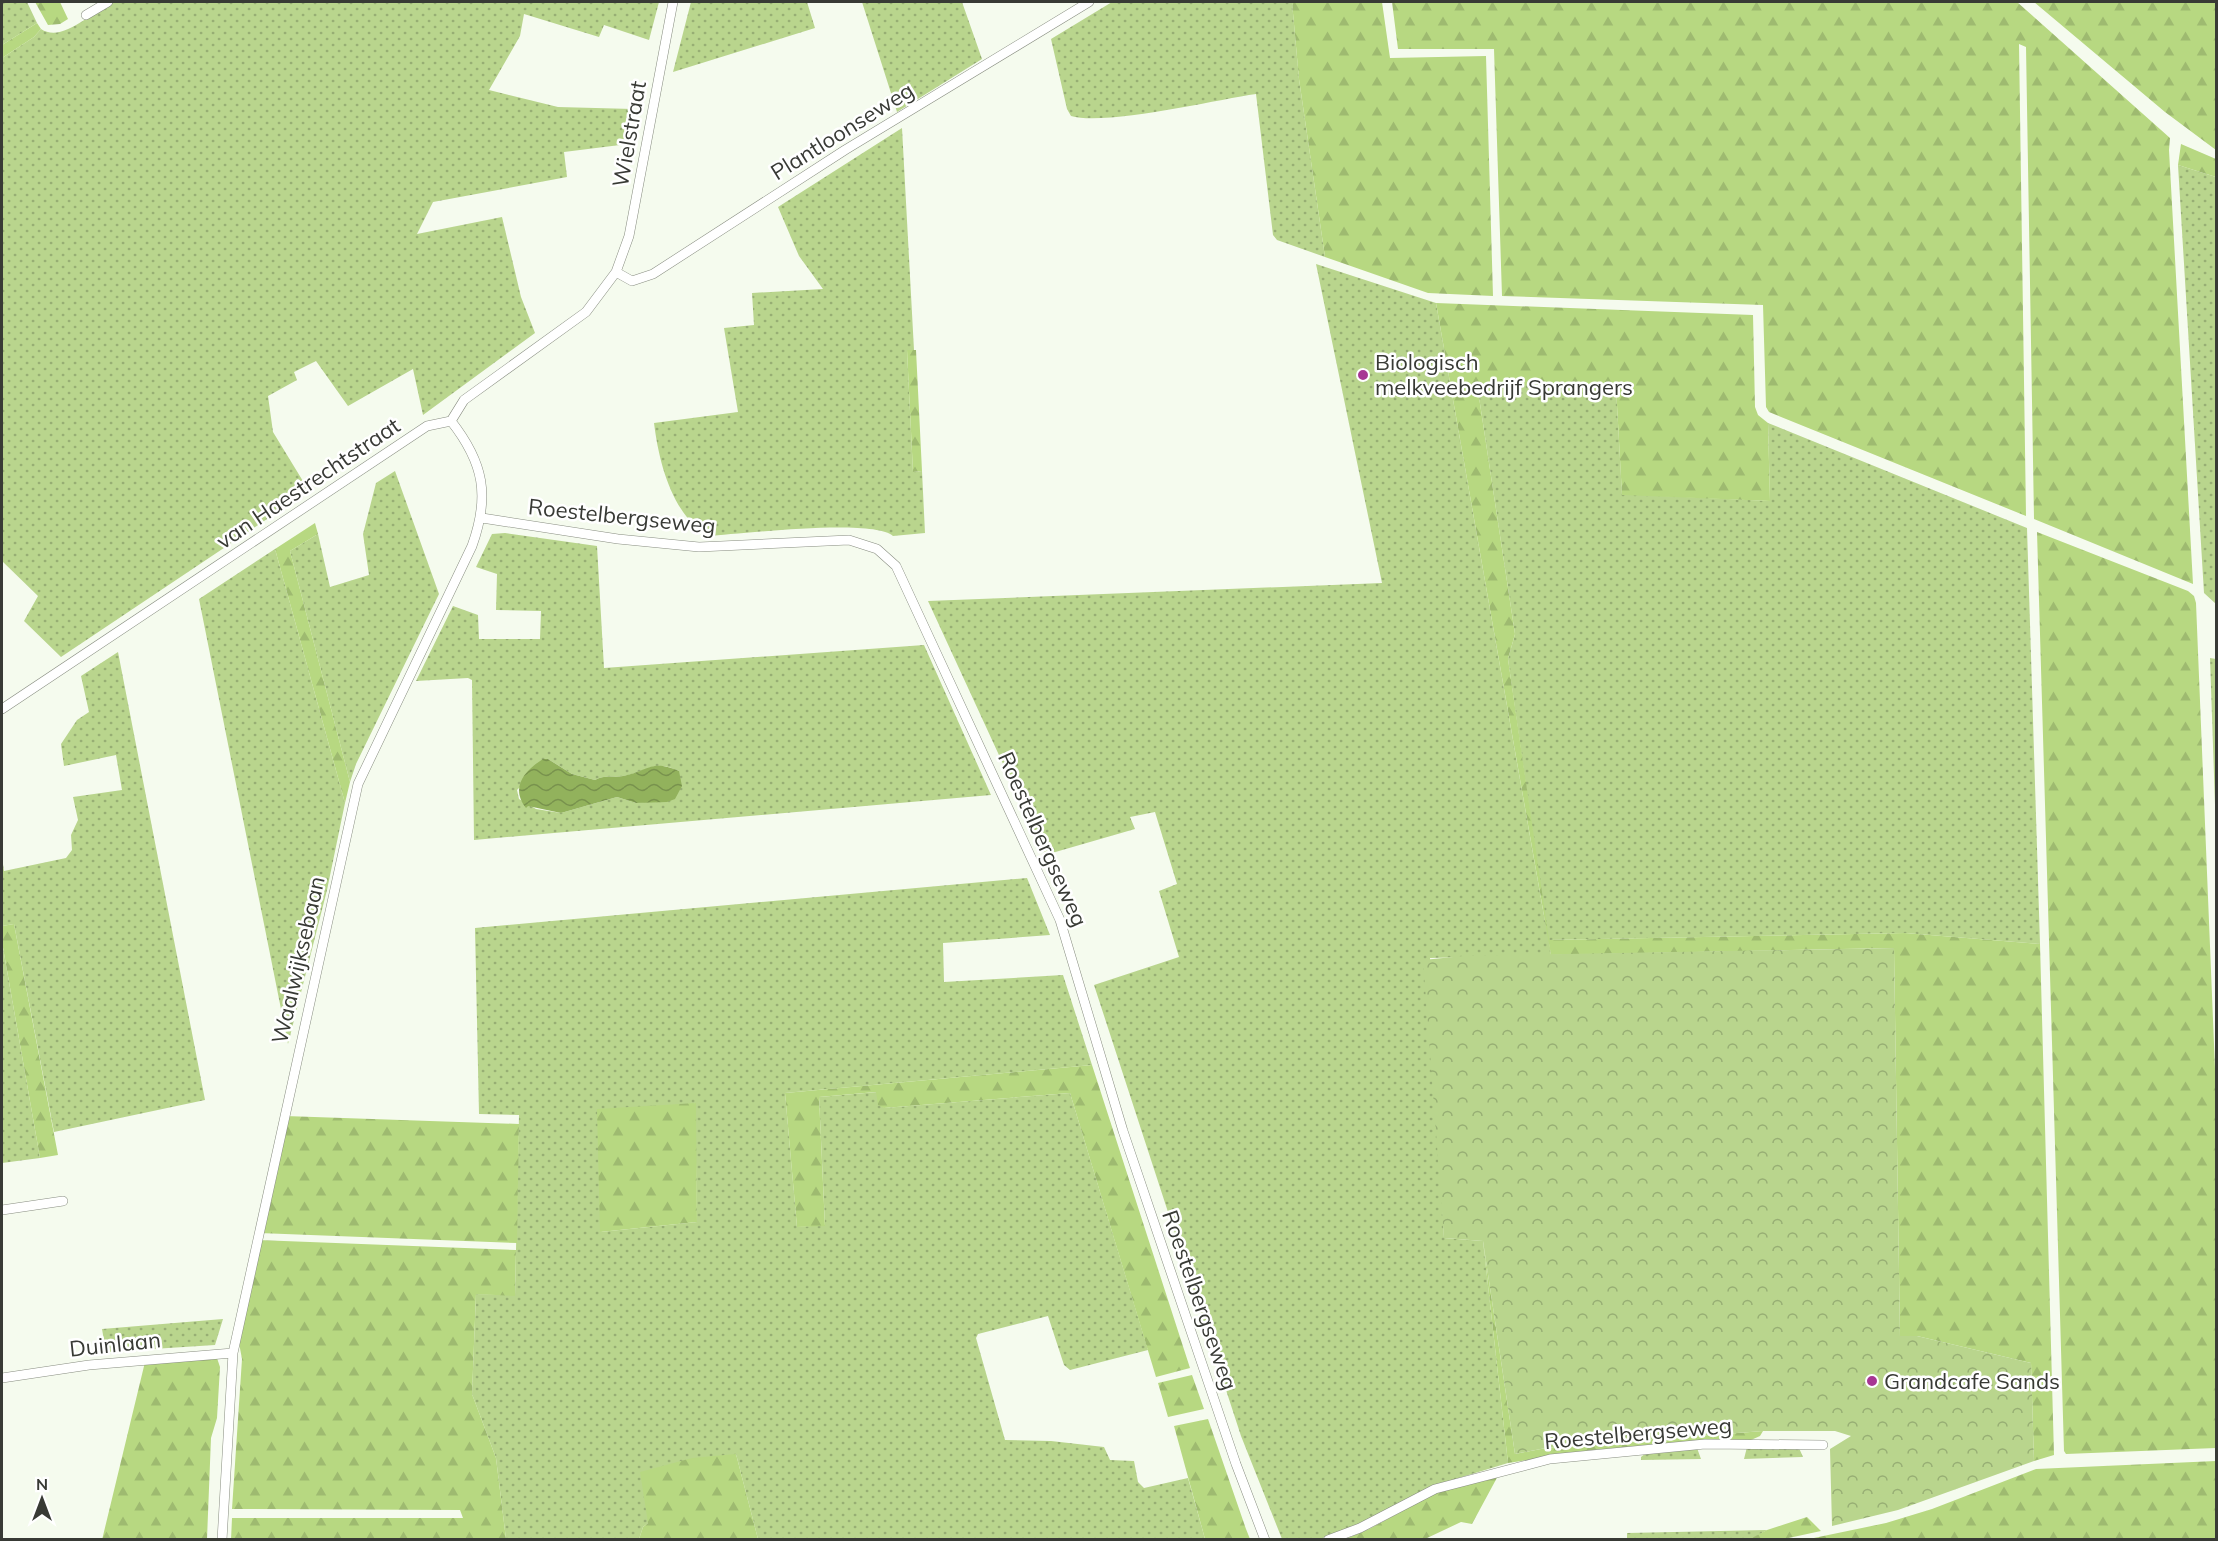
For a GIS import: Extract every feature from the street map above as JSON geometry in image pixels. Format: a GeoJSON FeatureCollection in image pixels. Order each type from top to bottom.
{"type":"FeatureCollection","features":[{"type":"Feature","properties":{"kind":"street"},"geometry":{"type":"LineString","coordinates":[[86,15],[108,2]]}},
{"type":"Feature","properties":{"kind":"street","name":"Wielstraat"},"geometry":{"type":"LineString","coordinates":[[616,272],[635,213],[673,2]]}},
{"type":"Feature","properties":{"kind":"street","name":"Plantloonseweg"},"geometry":{"type":"LineString","coordinates":[[616,272],[632,281],[653,274],[845,150],[1089,2]]}},
{"type":"Feature","properties":{"kind":"street"},"geometry":{"type":"LineString","coordinates":[[451,421],[464,400],[575,322],[601,295],[616,272]]}},
{"type":"Feature","properties":{"kind":"street","name":"Waalwijksebaan"},"geometry":{"type":"LineString","coordinates":[[222,1539],[232,1353],[358,783],[472,546],[482,518],[482,487],[476,462],[451,421]]}},
{"type":"Feature","properties":{"kind":"street","name":"van Haestrechtstraat"},"geometry":{"type":"LineString","coordinates":[[2,709],[427,426],[451,421]]}},
{"type":"Feature","properties":{"kind":"street","name":"Roestelbergseweg"},"geometry":{"type":"LineString","coordinates":[[482,518],[618,539],[699,547],[849,540],[877,549],[896,566],[1060,920],[1123,1131],[1228,1443],[1265,1539]]}},
{"type":"Feature","properties":{"kind":"street"},"geometry":{"type":"LineString","coordinates":[[2,1210],[63,1201]]}},
{"type":"Feature","properties":{"kind":"street","name":"Duinlaan"},"geometry":{"type":"LineString","coordinates":[[2,1378],[89,1365],[232,1353]]}},
{"type":"Feature","properties":{"kind":"street","name":"Roestelbergseweg"},"geometry":{"type":"LineString","coordinates":[[1328,1539],[1360,1528],[1435,1489],[1550,1459],[1705,1444],[1823,1445]]}},
{"type":"Feature","properties":{"kind":"green space"},"geometry":{"type":"Polygon","coordinates":[[[2,2],[27,2],[37,23],[2,45],[2,2]]]}},
{"type":"Feature","properties":{"kind":"green space"},"geometry":{"type":"Polygon","coordinates":[[[35,2],[60,2],[68,19],[60,24],[48,25],[35,2]]]}},
{"type":"Feature","properties":{"kind":"green space"},"geometry":{"type":"Polygon","coordinates":[[[109,2],[659,2],[649,40],[604,25],[599,37],[524,14],[520,36],[489,90],[558,107],[633,109],[628,144],[564,152],[567,177],[433,202],[417,234],[502,217],[521,297],[535,333],[423,415],[413,369],[348,406],[316,361],[294,372],[297,380],[268,396],[273,432],[309,491],[61,657],[24,621],[38,596],[2,561],[2,58],[34,37],[41,29],[49,32],[67,30],[109,2]]]}},
{"type":"Feature","properties":{"kind":"green space"},"geometry":{"type":"Polygon","coordinates":[[[691,2],[807,2],[815,28],[673,72],[691,2]]]}},
{"type":"Feature","properties":{"kind":"green space"},"geometry":{"type":"Polygon","coordinates":[[[862,2],[962,2],[982,59],[897,112],[862,2]]]}},
{"type":"Feature","properties":{"kind":"green space"},"geometry":{"type":"Polygon","coordinates":[[[1112,2],[1292,2],[1299,79],[1325,257],[1277,240],[1273,235],[1256,94],[1134,115],[1108,118],[1071,116],[1067,109],[1051,39],[1112,2]]]}},
{"type":"Feature","properties":{"kind":"green space"},"geometry":{"type":"Polygon","coordinates":[[[1292,2],[1382,2],[1390,58],[1486,56],[1493,296],[1428,293],[1325,257],[1299,79],[1292,2]]]}},
{"type":"Feature","properties":{"kind":"green space"},"geometry":{"type":"Polygon","coordinates":[[[1392,2],[2017,2],[2170,138],[2193,584],[2034,519],[2026,47],[2019,44],[2026,516],[1769,412],[1766,407],[1763,305],[1502,296],[1494,49],[1398,49],[1392,2]]]}},
{"type":"Feature","properties":{"kind":"green space"},"geometry":{"type":"Polygon","coordinates":[[[2034,2],[2216,2],[2216,150],[2165,112],[2034,2]]]}},
{"type":"Feature","properties":{"kind":"green space"},"geometry":{"type":"Polygon","coordinates":[[[37,23],[41,29],[34,37],[2,58],[2,45],[37,23]]]}},
{"type":"Feature","properties":{"kind":"green space"},"geometry":{"type":"Polygon","coordinates":[[[902,128],[914,350],[907,350],[913,472],[922,471],[925,533],[893,536],[881,531],[860,528],[805,528],[708,536],[685,515],[676,501],[659,454],[654,423],[738,412],[724,328],[754,325],[752,293],[823,289],[799,256],[778,207],[902,128]]]}},
{"type":"Feature","properties":{"kind":"green space"},"geometry":{"type":"Polygon","coordinates":[[[2181,144],[2216,159],[2216,177],[2178,165],[2181,144]]]}},
{"type":"Feature","properties":{"kind":"green space"},"geometry":{"type":"Polygon","coordinates":[[[2178,165],[2216,177],[2216,604],[2204,593],[2178,165]]]}},
{"type":"Feature","properties":{"kind":"green space"},"geometry":{"type":"Polygon","coordinates":[[[1316,264],[1436,303],[1546,927],[1508,659],[1515,634],[1477,384],[1616,387],[1622,494],[1770,501],[1768,423],[2027,528],[2040,944],[1905,933],[1549,940],[1551,955],[1430,958],[1444,1238],[1483,1241],[1508,1463],[1439,1484],[1367,1521],[1320,1539],[1282,1539],[1241,1436],[1094,985],[1179,957],[1159,891],[1177,884],[1155,812],[1130,817],[1135,829],[1045,855],[928,601],[1382,583],[1316,264]]]}},
{"type":"Feature","properties":{"kind":"green space"},"geometry":{"type":"Polygon","coordinates":[[[1436,303],[1753,315],[1755,407],[1758,415],[1768,423],[1770,501],[1622,495],[1616,387],[1477,384],[1515,634],[1508,659],[1549,940],[1905,933],[2040,944],[2054,1455],[2034,1461],[2031,1363],[1917,1336],[1900,1337],[1894,948],[1551,955],[1436,303]]]}},
{"type":"Feature","properties":{"kind":"green space"},"geometry":{"type":"Polygon","coordinates":[[[907,350],[916,350],[922,471],[913,472],[907,350]]]}},
{"type":"Feature","properties":{"kind":"green space"},"geometry":{"type":"Polygon","coordinates":[[[395,471],[439,594],[356,764],[350,782],[290,551],[318,534],[330,587],[369,575],[363,534],[376,483],[395,471]]]}},
{"type":"Feature","properties":{"kind":"green space"},"geometry":{"type":"Polygon","coordinates":[[[315,523],[318,534],[290,551],[350,782],[345,803],[275,549],[315,523]]]}},
{"type":"Feature","properties":{"kind":"green space"},"geometry":{"type":"Polygon","coordinates":[[[2037,532],[2188,591],[2194,596],[2196,603],[2216,1093],[2216,1448],[2066,1454],[2064,1451],[2037,532]]]}},
{"type":"Feature","properties":{"kind":"green space"},"geometry":{"type":"Polygon","coordinates":[[[505,533],[597,546],[604,668],[924,645],[991,795],[474,840],[472,680],[468,678],[416,681],[453,606],[478,615],[479,639],[540,639],[541,611],[496,610],[497,574],[476,567],[492,534],[505,533]],[[548,759],[517,790],[519,799],[536,809],[561,813],[617,797],[636,803],[652,801],[679,771],[656,766],[619,777],[602,777],[595,780],[572,774],[548,759]]]}},
{"type":"Feature","properties":{"kind":"green space"},"geometry":{"type":"Polygon","coordinates":[[[275,549],[345,803],[327,890],[288,1044],[199,599],[275,549]]]}},
{"type":"Feature","properties":{"kind":"green space"},"geometry":{"type":"Polygon","coordinates":[[[118,652],[205,1100],[54,1132],[14,924],[2,926],[2,857],[4,871],[66,858],[72,850],[71,835],[78,820],[73,797],[122,790],[116,755],[64,766],[61,744],[77,720],[89,712],[81,676],[118,652]]]}},
{"type":"Feature","properties":{"kind":"green space"},"geometry":{"type":"Polygon","coordinates":[[[2210,658],[2216,659],[2216,834],[2210,658]]]}},
{"type":"Feature","properties":{"kind":"green space"},"geometry":{"type":"Polygon","coordinates":[[[1027,878],[1050,935],[943,943],[944,982],[1063,975],[1092,1065],[785,1093],[797,1227],[825,1225],[819,1097],[877,1092],[884,1108],[1070,1093],[1148,1350],[1070,1370],[1064,1365],[1048,1316],[978,1334],[976,1338],[1005,1440],[1051,1441],[1104,1447],[1110,1460],[1134,1461],[1138,1482],[1144,1488],[1188,1478],[1205,1539],[758,1539],[736,1454],[643,1527],[639,1539],[506,1539],[496,1458],[472,1394],[476,1294],[515,1295],[519,1115],[479,1114],[475,928],[1027,878]],[[695,1103],[600,1232],[697,1222],[695,1103]]]}},
{"type":"Feature","properties":{"kind":"green space"},"geometry":{"type":"Polygon","coordinates":[[[14,924],[58,1155],[40,1158],[2,942],[2,926],[14,924]]]}},
{"type":"Feature","properties":{"kind":"green space"},"geometry":{"type":"Polygon","coordinates":[[[2,942],[40,1158],[2,1163],[2,942]]]}},
{"type":"Feature","properties":{"kind":"green space"},"geometry":{"type":"Polygon","coordinates":[[[1894,948],[1900,1336],[1917,1336],[2031,1363],[2034,1461],[1898,1510],[1832,1526],[1830,1449],[1851,1436],[1835,1431],[1763,1431],[1546,1448],[1515,1454],[1483,1241],[1444,1238],[1423,960],[1463,956],[1894,948]]]}},
{"type":"Feature","properties":{"kind":"green space"},"geometry":{"type":"Polygon","coordinates":[[[1092,1065],[1190,1368],[1156,1377],[1070,1093],[884,1108],[878,1105],[876,1092],[819,1097],[825,1226],[797,1227],[785,1093],[1092,1065]]]}},
{"type":"Feature","properties":{"kind":"green space"},"geometry":{"type":"Polygon","coordinates":[[[696,1103],[697,1222],[600,1232],[597,1109],[696,1103]]]}},
{"type":"Feature","properties":{"kind":"green space"},"geometry":{"type":"Polygon","coordinates":[[[285,1116],[519,1124],[517,1243],[259,1233],[285,1116]]]}},
{"type":"Feature","properties":{"kind":"green space"},"geometry":{"type":"Polygon","coordinates":[[[258,1240],[516,1250],[515,1296],[476,1294],[472,1394],[496,1458],[506,1539],[231,1540],[232,1518],[463,1518],[460,1510],[232,1509],[242,1359],[239,1343],[258,1240]]]}},
{"type":"Feature","properties":{"kind":"green space"},"geometry":{"type":"Polygon","coordinates":[[[1483,1241],[1515,1454],[1546,1448],[1763,1431],[1760,1436],[1751,1440],[1593,1450],[1508,1463],[1483,1241]]]}},
{"type":"Feature","properties":{"kind":"green space"},"geometry":{"type":"Polygon","coordinates":[[[223,1319],[215,1345],[106,1352],[102,1329],[223,1319]]]}},
{"type":"Feature","properties":{"kind":"green space"},"geometry":{"type":"Polygon","coordinates":[[[217,1358],[220,1367],[217,1418],[211,1438],[207,1539],[102,1540],[145,1362],[217,1358]]]}},
{"type":"Feature","properties":{"kind":"green space"},"geometry":{"type":"Polygon","coordinates":[[[1192,1375],[1204,1409],[1168,1417],[1158,1383],[1192,1375]]]}},
{"type":"Feature","properties":{"kind":"green space"},"geometry":{"type":"Polygon","coordinates":[[[1208,1419],[1250,1539],[1205,1539],[1174,1426],[1208,1419]]]}},
{"type":"Feature","properties":{"kind":"green space"},"geometry":{"type":"Polygon","coordinates":[[[1747,1447],[1799,1448],[1803,1457],[1744,1459],[1747,1447]]]}},
{"type":"Feature","properties":{"kind":"green space"},"geometry":{"type":"Polygon","coordinates":[[[1697,1448],[1701,1459],[1641,1460],[1646,1453],[1697,1448]]]}},
{"type":"Feature","properties":{"kind":"green space"},"geometry":{"type":"Polygon","coordinates":[[[736,1454],[758,1539],[639,1539],[643,1527],[648,1523],[640,1472],[692,1458],[736,1454]]]}},
{"type":"Feature","properties":{"kind":"green space"},"geometry":{"type":"Polygon","coordinates":[[[2216,1461],[2216,1539],[1809,1539],[1886,1523],[1932,1509],[2036,1469],[2216,1461]]]}},
{"type":"Feature","properties":{"kind":"green space"},"geometry":{"type":"Polygon","coordinates":[[[1499,1474],[1472,1524],[1461,1522],[1425,1539],[1343,1540],[1369,1529],[1434,1494],[1499,1474]]]}},
{"type":"Feature","properties":{"kind":"green space"},"geometry":{"type":"Polygon","coordinates":[[[1807,1517],[1821,1531],[1784,1539],[1750,1539],[1767,1530],[1807,1517]]]}},
{"type":"Feature","properties":{"kind":"green space"},"geometry":{"type":"Polygon","coordinates":[[[1767,1530],[1750,1540],[1627,1539],[1627,1533],[1767,1530]]]}},
{"type":"Feature","properties":{"kind":"water"},"geometry":{"type":"Polygon","coordinates":[[[543,759],[548,759],[572,774],[595,780],[623,776],[650,767],[662,766],[679,771],[682,786],[675,799],[667,802],[636,803],[617,797],[561,813],[528,806],[526,808],[519,794],[521,780],[543,759]]]}},
{"type":"Feature","properties":{"kind":"place","name":"Biologisch melkveebedrijf Sprangers"},"geometry":{"type":"Point","coordinates":[1363,375]}},
{"type":"Feature","properties":{"kind":"place","name":"Grandcafe Sands"},"geometry":{"type":"Point","coordinates":[1872,1381]}}]}
